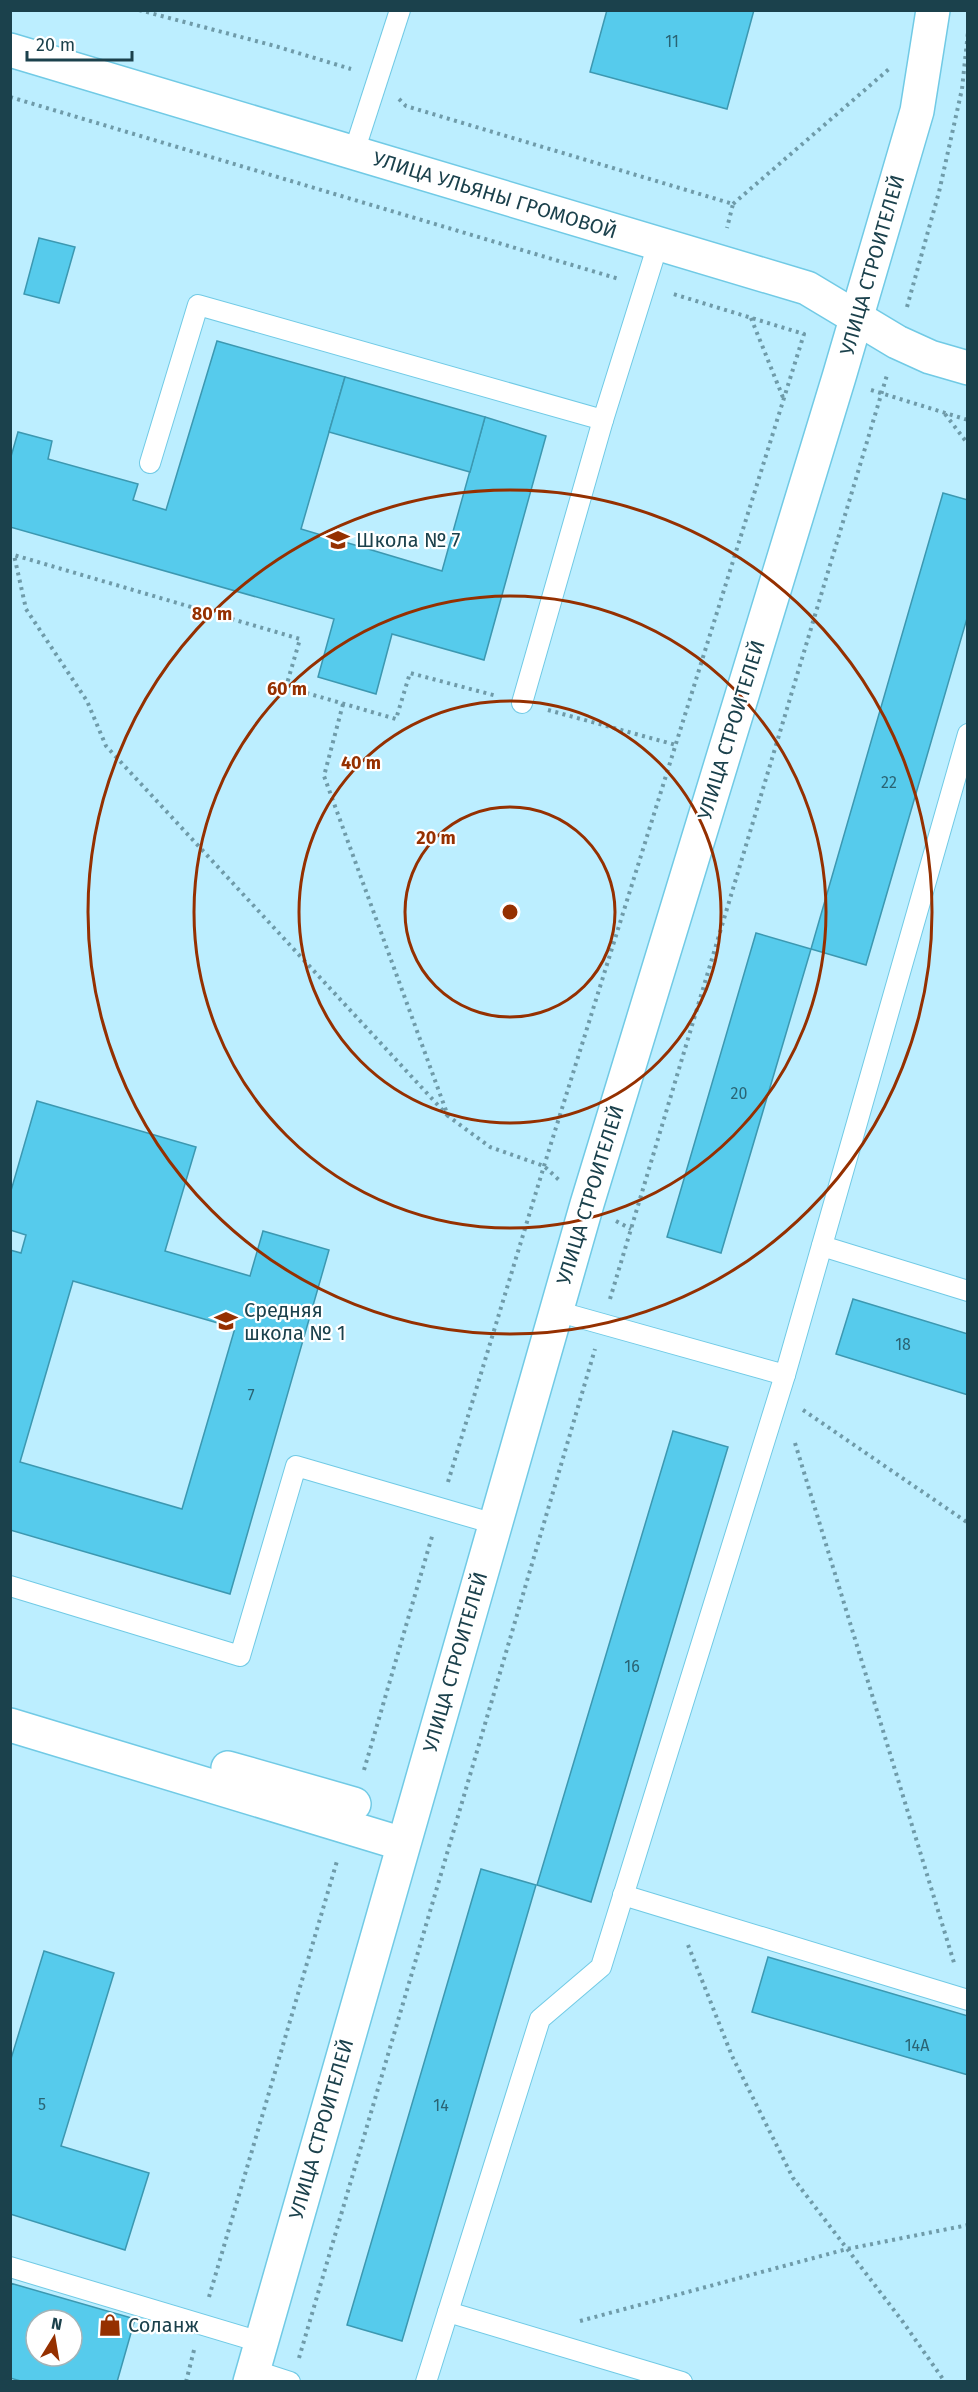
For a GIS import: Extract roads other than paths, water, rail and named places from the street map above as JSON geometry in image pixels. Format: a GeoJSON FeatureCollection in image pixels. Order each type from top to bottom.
{"type":"FeatureCollection","features":[{"type":"Feature","properties":{"kind":"street","name":"УЛИЦА СТРОИТЕЛЕЙ"},"geometry":{"type":"LineString","coordinates":[[254,2365],[586,1204],[917,111],[933,10]]}},
{"type":"Feature","properties":{"kind":"street","name":"УЛИЦА УЛЬЯНЫ ГРОМОВОЙ"},"geometry":{"type":"LineString","coordinates":[[10,50],[807,288],[897,342],[930,357],[968,368]]}},
{"type":"Feature","properties":{"kind":"street"},"geometry":{"type":"LineString","coordinates":[[10,1705],[350,1815],[403,1844]]}},
{"type":"Feature","properties":{"kind":"street"},"geometry":{"type":"LineString","coordinates":[[10,1725],[350,1815]]}},
{"type":"Feature","properties":{"kind":"lane"},"geometry":{"type":"LineString","coordinates":[[354,152],[400,10]]}},
{"type":"Feature","properties":{"kind":"lane"},"geometry":{"type":"LineString","coordinates":[[522,703],[603,420],[658,244]]}},
{"type":"Feature","properties":{"kind":"lane"},"geometry":{"type":"LineString","coordinates":[[150,463],[198,305],[603,420]]}},
{"type":"Feature","properties":{"kind":"lane"},"geometry":{"type":"LineString","coordinates":[[426,2382],[540,2019],[602,1967],[782,1384],[968,734]]}},
{"type":"Feature","properties":{"kind":"lane"},"geometry":{"type":"LineString","coordinates":[[822,1246],[968,1291]]}},
{"type":"Feature","properties":{"kind":"lane"},"geometry":{"type":"LineString","coordinates":[[556,1311],[603,1324],[782,1384]]}},
{"type":"Feature","properties":{"kind":"lane"},"geometry":{"type":"LineString","coordinates":[[10,1586],[240,1656],[296,1467],[495,1524]]}},
{"type":"Feature","properties":{"kind":"lane"},"geometry":{"type":"LineString","coordinates":[[623,1895],[966,2000]]}},
{"type":"Feature","properties":{"kind":"lane"},"geometry":{"type":"LineString","coordinates":[[10,2267],[201,2326],[254,2365],[290,2382]]}},
{"type":"Feature","properties":{"kind":"lane"},"geometry":{"type":"LineString","coordinates":[[448,2312],[682,2382]]}},
{"type":"Feature","properties":{"kind":"place","name":"Школа № 7"},"geometry":{"type":"Point","coordinates":[338,540]}},
{"type":"Feature","properties":{"kind":"place","name":"Средняя школа № 1"},"geometry":{"type":"Point","coordinates":[226,1321]}},
{"type":"Feature","properties":{"kind":"place","name":"Соланж"},"geometry":{"type":"Point","coordinates":[110,2325]}}]}
